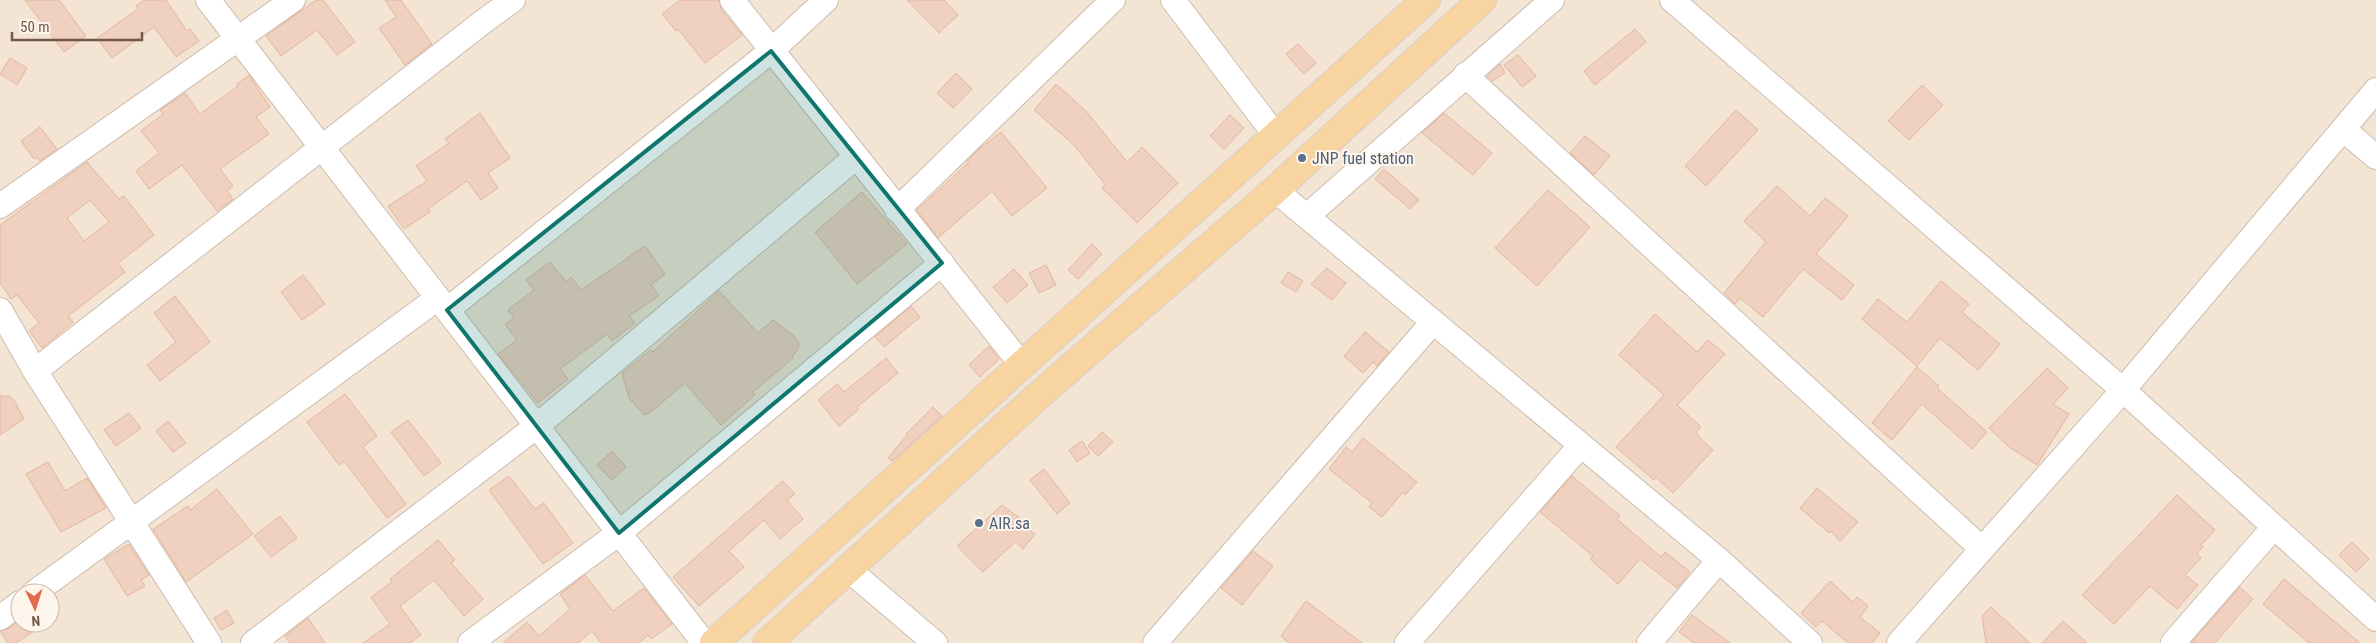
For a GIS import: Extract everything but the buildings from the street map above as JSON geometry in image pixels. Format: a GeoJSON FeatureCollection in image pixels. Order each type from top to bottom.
{"type":"FeatureCollection","features":[{"type":"Feature","properties":{"kind":"main road"},"geometry":{"type":"LineString","coordinates":[[714,643],[1426,0]]}},
{"type":"Feature","properties":{"kind":"main road"},"geometry":{"type":"LineString","coordinates":[[767,643],[1047,388],[1275,190],[1482,0]]}},
{"type":"Feature","properties":{"kind":"street"},"geometry":{"type":"LineString","coordinates":[[208,0],[704,643]]}},
{"type":"Feature","properties":{"kind":"street"},"geometry":{"type":"LineString","coordinates":[[0,206],[293,0]]}},
{"type":"Feature","properties":{"kind":"street"},"geometry":{"type":"LineString","coordinates":[[35,372],[321,147],[513,0]]}},
{"type":"Feature","properties":{"kind":"street"},"geometry":{"type":"LineString","coordinates":[[732,0],[1022,365]]}},
{"type":"Feature","properties":{"kind":"street"},"geometry":{"type":"LineString","coordinates":[[48,583],[132,521],[442,304],[771,51],[826,0]]}},
{"type":"Feature","properties":{"kind":"street"},"geometry":{"type":"LineString","coordinates":[[897,210],[1113,0]]}},
{"type":"Feature","properties":{"kind":"street"},"geometry":{"type":"LineString","coordinates":[[1173,0],[1276,136]]}},
{"type":"Feature","properties":{"kind":"street"},"geometry":{"type":"LineString","coordinates":[[1307,216],[1552,0]]}},
{"type":"Feature","properties":{"kind":"street"},"geometry":{"type":"LineString","coordinates":[[1672,0],[2123,390],[2376,619]]}},
{"type":"Feature","properties":{"kind":"street"},"geometry":{"type":"LineString","coordinates":[[1465,75],[1982,550]]}},
{"type":"Feature","properties":{"kind":"street"},"geometry":{"type":"LineString","coordinates":[[1899,643],[2123,390],[2376,90]]}},
{"type":"Feature","properties":{"kind":"street"},"geometry":{"type":"LineString","coordinates":[[2343,129],[2376,157]]}},
{"type":"Feature","properties":{"kind":"street"},"geometry":{"type":"LineString","coordinates":[[253,643],[537,426],[856,157]]}},
{"type":"Feature","properties":{"kind":"street"},"geometry":{"type":"LineString","coordinates":[[1275,190],[1719,560],[1810,643]]}},
{"type":"Feature","properties":{"kind":"street"},"geometry":{"type":"LineString","coordinates":[[470,643],[619,533],[942,263]]}},
{"type":"Feature","properties":{"kind":"street"},"geometry":{"type":"LineString","coordinates":[[0,310],[35,372],[209,643]]}},
{"type":"Feature","properties":{"kind":"street"},"geometry":{"type":"LineString","coordinates":[[1154,643],[1433,322]]}},
{"type":"Feature","properties":{"kind":"street"},"geometry":{"type":"LineString","coordinates":[[1407,643],[1581,445]]}},
{"type":"Feature","properties":{"kind":"street"},"geometry":{"type":"LineString","coordinates":[[2173,643],[2274,527]]}},
{"type":"Feature","properties":{"kind":"street"},"geometry":{"type":"LineString","coordinates":[[1648,643],[1719,560]]}},
{"type":"Feature","properties":{"kind":"street"},"geometry":{"type":"LineString","coordinates":[[849,570],[935,643]]}},
{"type":"Feature","properties":{"kind":"highlighted area"},"geometry":{"type":"Polygon","coordinates":[[[771,51],[942,263],[619,533],[447,310],[771,51]]]}},
{"type":"Feature","properties":{"kind":"shaded area"},"geometry":{"type":"Polygon","coordinates":[[[0,0],[2376,0],[2376,643],[0,643],[0,0]]]}},
{"type":"Feature","properties":{"kind":"place","name":"JNP fuel station"},"geometry":{"type":"Point","coordinates":[1302,158]}},
{"type":"Feature","properties":{"kind":"place","name":"AIR.sa"},"geometry":{"type":"Point","coordinates":[979,523]}}]}
